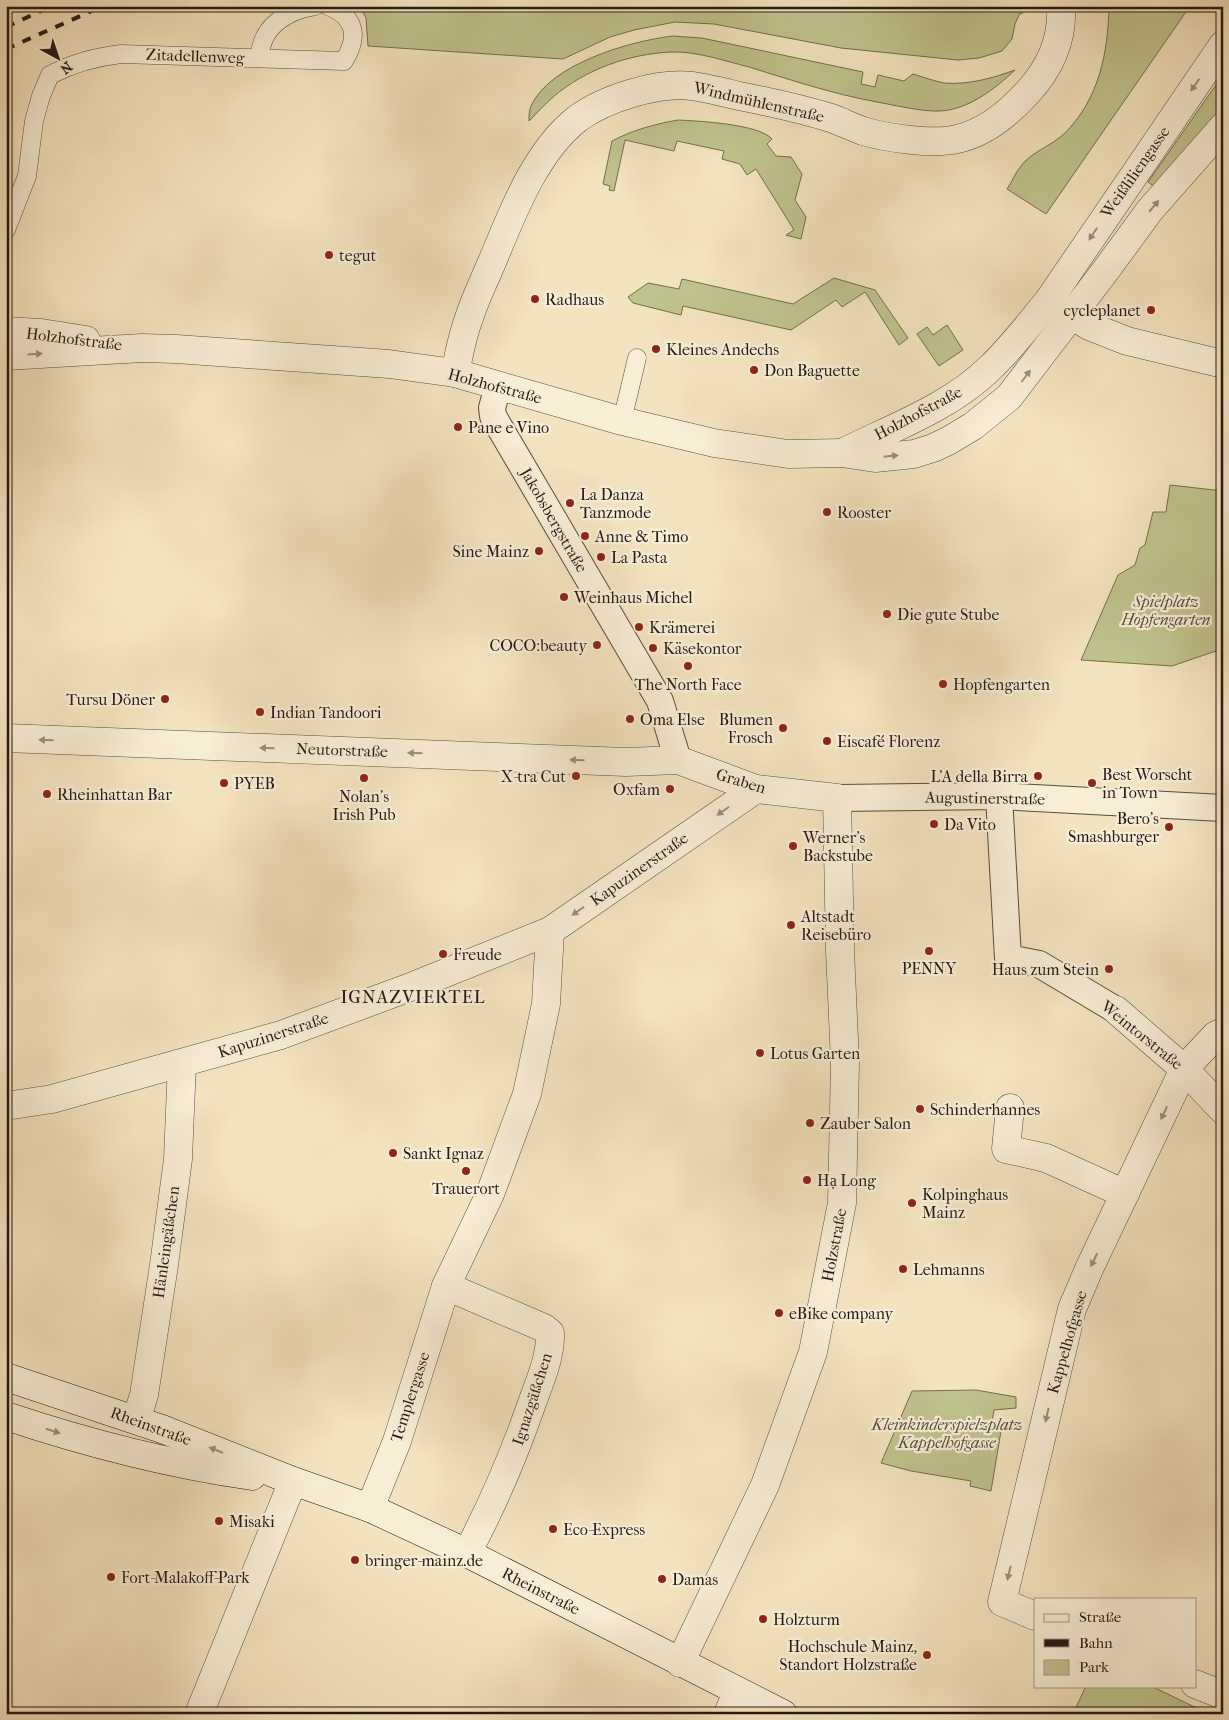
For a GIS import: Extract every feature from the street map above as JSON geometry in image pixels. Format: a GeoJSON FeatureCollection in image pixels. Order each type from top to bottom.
{"type":"FeatureCollection","features":[{"type":"Feature","properties":{"kind":"street","name":"Windmühlenstraße"},"geometry":{"type":"LineString","coordinates":[[455,373],[468,318],[513,212],[549,148],[577,119],[618,98],[642,91],[666,86],[691,86],[779,104],[833,119],[864,131],[894,138],[924,141],[956,140],[985,130],[1016,105],[1038,81],[1057,46],[1062,6]]}},
{"type":"Feature","properties":{"kind":"street","name":"Weißliliengasse"},"geometry":{"type":"LineString","coordinates":[[1049,300],[1223,45]]}},
{"type":"Feature","properties":{"kind":"street","name":"Weißliliengasse"},"geometry":{"type":"LineString","coordinates":[[1072,315],[1150,210],[1223,127]]}},
{"type":"Feature","properties":{"kind":"street","name":"Holzhofstraße"},"geometry":{"type":"LineString","coordinates":[[842,453],[948,400],[968,386],[991,368],[1049,300]]}},
{"type":"Feature","properties":{"kind":"street"},"geometry":{"type":"LineString","coordinates":[[1049,300],[1092,328],[1127,341],[1223,364]]}},
{"type":"Feature","properties":{"kind":"street","name":"Holzhofstraße"},"geometry":{"type":"LineString","coordinates":[[6,356],[142,348],[389,364],[455,373],[622,421],[722,444],[788,454],[842,453],[875,458],[914,454],[933,448],[973,426],[1009,397],[1072,315]]}},
{"type":"Feature","properties":{"kind":"street","name":"Holzhofstraße"},"geometry":{"type":"LineString","coordinates":[[6,331],[40,333],[142,348]]}},
{"type":"Feature","properties":{"kind":"street","name":"Jakobsbergstraße"},"geometry":{"type":"LineString","coordinates":[[498,386],[492,408],[493,416],[660,701],[678,760]]}},
{"type":"Feature","properties":{"kind":"street","name":"Neutorstraße"},"geometry":{"type":"LineString","coordinates":[[6,738],[626,762],[678,760]]}},
{"type":"Feature","properties":{"kind":"street","name":"Graben"},"geometry":{"type":"LineString","coordinates":[[678,760],[756,789],[837,798]]}},
{"type":"Feature","properties":{"kind":"street","name":"Kapuzinerstraße"},"geometry":{"type":"LineString","coordinates":[[6,1106],[52,1099],[281,1034],[413,986],[550,931],[756,789]]}},
{"type":"Feature","properties":{"kind":"street","name":"Augustinerstraße"},"geometry":{"type":"LineString","coordinates":[[837,798],[999,796],[1223,808]]}},
{"type":"Feature","properties":{"kind":"street","name":"Weintorstraße"},"geometry":{"type":"LineString","coordinates":[[999,796],[1008,958],[1039,964],[1116,1010],[1184,1069],[1223,1110]]}},
{"type":"Feature","properties":{"kind":"street","name":"Holzstraße"},"geometry":{"type":"LineString","coordinates":[[680,1663],[766,1486],[813,1352],[842,1203],[845,1062],[840,951],[837,798]]}},
{"type":"Feature","properties":{"kind":"street"},"geometry":{"type":"LineString","coordinates":[[446,1286],[490,1194],[527,1094],[546,1004],[550,931]]}},
{"type":"Feature","properties":{"kind":"street","name":"Kappelhofgasse"},"geometry":{"type":"LineString","coordinates":[[1034,1616],[1002,1602],[1072,1309],[1089,1269],[1184,1069],[1216,1035],[1223,1032]]}},
{"type":"Feature","properties":{"kind":"street","name":"Hänleingäßchen"},"geometry":{"type":"LineString","coordinates":[[136,1420],[145,1385],[178,1159],[182,1063]]}},
{"type":"Feature","properties":{"kind":"street"},"geometry":{"type":"LineString","coordinates":[[1010,1108],[1006,1149],[1046,1158],[1125,1194]]}},
{"type":"Feature","properties":{"kind":"street","name":"Templergasse"},"geometry":{"type":"LineString","coordinates":[[370,1508],[397,1440],[446,1286]]}},
{"type":"Feature","properties":{"kind":"street","name":"Ignazgäßchen"},"geometry":{"type":"LineString","coordinates":[[446,1286],[544,1328],[550,1333],[543,1372],[512,1458],[486,1518],[467,1553]]}},
{"type":"Feature","properties":{"kind":"street","name":"Rheinstraße"},"geometry":{"type":"LineString","coordinates":[[6,1377],[162,1429],[293,1481],[370,1508],[467,1553],[680,1663],[733,1703],[783,1714]]}},
{"type":"Feature","properties":{"kind":"street","name":"Rheinstraße"},"geometry":{"type":"LineString","coordinates":[[6,1416],[86,1441],[172,1463],[293,1481]]}},
{"type":"Feature","properties":{"kind":"street"},"geometry":{"type":"LineString","coordinates":[[199,1714],[293,1481]]}},
{"type":"Feature","properties":{"kind":"street"},"geometry":{"type":"LineString","coordinates":[[1196,1684],[1223,1696]]}},
{"type":"Feature","properties":{"kind":"lane"},"geometry":{"type":"LineString","coordinates":[[260,58],[260,45],[275,24],[281,11],[293,11],[315,6]]}},
{"type":"Feature","properties":{"kind":"lane","name":"Zitadellenweg"},"geometry":{"type":"LineString","coordinates":[[6,230],[27,176],[34,121],[41,96],[50,75],[71,64],[121,54],[344,61],[353,44],[352,27],[341,13],[328,6]]}},
{"type":"Feature","properties":{"kind":"lane"},"geometry":{"type":"LineString","coordinates":[[622,421],[637,358]]}},
{"type":"Feature","properties":{"kind":"green space"},"geometry":{"type":"Polygon","coordinates":[[[360,6],[1022,6],[1022,14],[1020,13],[1015,24],[1012,39],[1002,51],[979,58],[958,60],[841,48],[714,24],[675,22],[610,37],[563,59],[368,46],[366,18],[360,6]]]}},
{"type":"Feature","properties":{"kind":"green space"},"geometry":{"type":"Polygon","coordinates":[[[1109,6],[1190,6],[1046,214],[1007,189],[1025,161],[1064,134],[1086,106],[1104,58],[1109,6]]]}},
{"type":"Feature","properties":{"kind":"green space"},"geometry":{"type":"Polygon","coordinates":[[[673,36],[702,38],[863,72],[861,84],[875,87],[878,75],[904,81],[913,74],[944,83],[963,83],[998,76],[1015,70],[990,91],[961,107],[933,111],[844,95],[720,59],[681,52],[655,53],[624,60],[579,78],[553,97],[529,121],[530,108],[541,91],[555,78],[573,67],[614,49],[673,36]]]}},
{"type":"Feature","properties":{"kind":"green space"},"geometry":{"type":"Polygon","coordinates":[[[1223,75],[1223,113],[1160,188],[1155,187],[1148,182],[1223,75]]]}},
{"type":"Feature","properties":{"kind":"green space"},"geometry":{"type":"Polygon","coordinates":[[[678,120],[728,124],[755,130],[772,139],[767,144],[776,156],[791,157],[802,174],[795,200],[806,217],[801,239],[786,235],[794,230],[756,169],[747,175],[740,164],[722,159],[724,151],[677,141],[674,151],[625,140],[614,191],[609,190],[610,186],[603,184],[612,141],[644,128],[678,120]]]}},
{"type":"Feature","properties":{"kind":"green space"},"geometry":{"type":"Polygon","coordinates":[[[834,278],[875,290],[908,338],[899,345],[865,292],[842,307],[836,300],[791,330],[683,306],[681,315],[633,303],[628,297],[648,283],[679,289],[682,279],[793,304],[834,278]]]}},
{"type":"Feature","properties":{"kind":"green space"},"geometry":{"type":"Polygon","coordinates":[[[947,325],[963,350],[939,366],[917,334],[927,327],[933,335],[947,325]]]}},
{"type":"Feature","properties":{"kind":"green space","name":"Spielplatz Hopfengarten"},"geometry":{"type":"Polygon","coordinates":[[[1170,485],[1223,491],[1223,652],[1216,651],[1172,666],[1081,660],[1118,575],[1135,565],[1140,548],[1145,545],[1153,512],[1166,512],[1170,485]]]}},
{"type":"Feature","properties":{"kind":"green space","name":"Kleinkinderspielzplatz Kappelhofgasse"},"geometry":{"type":"Polygon","coordinates":[[[976,1390],[1016,1397],[1016,1408],[994,1410],[991,1428],[1001,1431],[991,1491],[970,1486],[971,1481],[911,1471],[881,1463],[912,1391],[976,1390]]]}},
{"type":"Feature","properties":{"kind":"green space"},"geometry":{"type":"Polygon","coordinates":[[[1085,1688],[1155,1688],[1209,1714],[1073,1714],[1085,1688]]]}},
{"type":"Feature","properties":{"kind":"railway"},"geometry":{"type":"LineString","coordinates":[[6,27],[52,6]]}},
{"type":"Feature","properties":{"kind":"railway"},"geometry":{"type":"LineString","coordinates":[[6,49],[103,6]]}},
{"type":"Feature","properties":{"kind":"place","name":"tegut"},"geometry":{"type":"Point","coordinates":[329,255]}},
{"type":"Feature","properties":{"kind":"place","name":"Radhaus"},"geometry":{"type":"Point","coordinates":[535,299]}},
{"type":"Feature","properties":{"kind":"place","name":"cycleplanet"},"geometry":{"type":"Point","coordinates":[1151,310]}},
{"type":"Feature","properties":{"kind":"place","name":"Kleines Andechs"},"geometry":{"type":"Point","coordinates":[656,349]}},
{"type":"Feature","properties":{"kind":"place","name":"Don Baguette"},"geometry":{"type":"Point","coordinates":[754,370]}},
{"type":"Feature","properties":{"kind":"place","name":"Pane e Vino"},"geometry":{"type":"Point","coordinates":[458,427]}},
{"type":"Feature","properties":{"kind":"place","name":"La Danza Tanzmode"},"geometry":{"type":"Point","coordinates":[570,503]}},
{"type":"Feature","properties":{"kind":"place","name":"Rooster"},"geometry":{"type":"Point","coordinates":[827,512]}},
{"type":"Feature","properties":{"kind":"place","name":"Anne & Timo"},"geometry":{"type":"Point","coordinates":[585,536]}},
{"type":"Feature","properties":{"kind":"place","name":"Sine Mainz"},"geometry":{"type":"Point","coordinates":[539,551]}},
{"type":"Feature","properties":{"kind":"place","name":"La Pasta"},"geometry":{"type":"Point","coordinates":[601,557]}},
{"type":"Feature","properties":{"kind":"place","name":"Weinhaus Michel"},"geometry":{"type":"Point","coordinates":[564,597]}},
{"type":"Feature","properties":{"kind":"place","name":"Die gute Stube"},"geometry":{"type":"Point","coordinates":[887,614]}},
{"type":"Feature","properties":{"kind":"place","name":"Krämerei"},"geometry":{"type":"Point","coordinates":[639,627]}},
{"type":"Feature","properties":{"kind":"place","name":"COCO:beauty"},"geometry":{"type":"Point","coordinates":[597,645]}},
{"type":"Feature","properties":{"kind":"place","name":"Käsekontor"},"geometry":{"type":"Point","coordinates":[653,648]}},
{"type":"Feature","properties":{"kind":"place","name":"The North Face"},"geometry":{"type":"Point","coordinates":[688,666]}},
{"type":"Feature","properties":{"kind":"place","name":"Hopfengarten"},"geometry":{"type":"Point","coordinates":[943,684]}},
{"type":"Feature","properties":{"kind":"place","name":"Tursu Döner"},"geometry":{"type":"Point","coordinates":[165,699]}},
{"type":"Feature","properties":{"kind":"place","name":"Indian Tandoori"},"geometry":{"type":"Point","coordinates":[260,712]}},
{"type":"Feature","properties":{"kind":"place","name":"Oma Else"},"geometry":{"type":"Point","coordinates":[630,719]}},
{"type":"Feature","properties":{"kind":"place","name":"Blumen Frosch"},"geometry":{"type":"Point","coordinates":[783,728]}},
{"type":"Feature","properties":{"kind":"place","name":"Eiscafé Florenz"},"geometry":{"type":"Point","coordinates":[827,741]}},
{"type":"Feature","properties":{"kind":"place","name":"X-tra Cut"},"geometry":{"type":"Point","coordinates":[576,776]}},
{"type":"Feature","properties":{"kind":"place","name":"L'A della Birra"},"geometry":{"type":"Point","coordinates":[1038,776]}},
{"type":"Feature","properties":{"kind":"place","name":"Nolan's Irish Pub"},"geometry":{"type":"Point","coordinates":[364,778]}},
{"type":"Feature","properties":{"kind":"place","name":"PYEB"},"geometry":{"type":"Point","coordinates":[224,783]}},
{"type":"Feature","properties":{"kind":"place","name":"Best Worscht in Town"},"geometry":{"type":"Point","coordinates":[1092,783]}},
{"type":"Feature","properties":{"kind":"place","name":"Oxfam"},"geometry":{"type":"Point","coordinates":[670,789]}},
{"type":"Feature","properties":{"kind":"place","name":"Rheinhattan Bar"},"geometry":{"type":"Point","coordinates":[47,794]}},
{"type":"Feature","properties":{"kind":"place","name":"Da Vito"},"geometry":{"type":"Point","coordinates":[934,824]}},
{"type":"Feature","properties":{"kind":"place","name":"Bero's Smashburger"},"geometry":{"type":"Point","coordinates":[1169,827]}},
{"type":"Feature","properties":{"kind":"place","name":"Werner's Backstube"},"geometry":{"type":"Point","coordinates":[793,846]}},
{"type":"Feature","properties":{"kind":"place","name":"Altstadt Reisebüro"},"geometry":{"type":"Point","coordinates":[791,925]}},
{"type":"Feature","properties":{"kind":"place","name":"PENNY"},"geometry":{"type":"Point","coordinates":[929,951]}},
{"type":"Feature","properties":{"kind":"place","name":"Freude"},"geometry":{"type":"Point","coordinates":[443,954]}},
{"type":"Feature","properties":{"kind":"place","name":"Haus zum Stein"},"geometry":{"type":"Point","coordinates":[1109,969]}},
{"type":"Feature","properties":{"kind":"place","name":"Lotus Garten"},"geometry":{"type":"Point","coordinates":[760,1053]}},
{"type":"Feature","properties":{"kind":"place","name":"Schinderhannes"},"geometry":{"type":"Point","coordinates":[920,1109]}},
{"type":"Feature","properties":{"kind":"place","name":"Zauber Salon"},"geometry":{"type":"Point","coordinates":[810,1123]}},
{"type":"Feature","properties":{"kind":"place","name":"Sankt Ignaz"},"geometry":{"type":"Point","coordinates":[393,1153]}},
{"type":"Feature","properties":{"kind":"place","name":"Trauerort"},"geometry":{"type":"Point","coordinates":[466,1171]}},
{"type":"Feature","properties":{"kind":"place","name":"Hạ Long"},"geometry":{"type":"Point","coordinates":[807,1180]}},
{"type":"Feature","properties":{"kind":"place","name":"Kolpinghaus Mainz"},"geometry":{"type":"Point","coordinates":[912,1203]}},
{"type":"Feature","properties":{"kind":"place","name":"Lehmanns"},"geometry":{"type":"Point","coordinates":[903,1269]}},
{"type":"Feature","properties":{"kind":"place","name":"eBike company"},"geometry":{"type":"Point","coordinates":[779,1313]}},
{"type":"Feature","properties":{"kind":"place","name":"Misaki"},"geometry":{"type":"Point","coordinates":[219,1521]}},
{"type":"Feature","properties":{"kind":"place","name":"Eco-Express"},"geometry":{"type":"Point","coordinates":[553,1529]}},
{"type":"Feature","properties":{"kind":"place","name":"bringer-mainz.de"},"geometry":{"type":"Point","coordinates":[355,1560]}},
{"type":"Feature","properties":{"kind":"place","name":"Fort-Malakoff-Park"},"geometry":{"type":"Point","coordinates":[111,1577]}},
{"type":"Feature","properties":{"kind":"place","name":"Damas"},"geometry":{"type":"Point","coordinates":[662,1579]}},
{"type":"Feature","properties":{"kind":"place","name":"Holzturm"},"geometry":{"type":"Point","coordinates":[763,1619]}},
{"type":"Feature","properties":{"kind":"place","name":"Hochschule Mainz, Standort Holzstraße"},"geometry":{"type":"Point","coordinates":[927,1655]}},
{"type":"Feature","properties":{"kind":"district","name":"IGNAZVIERTEL"},"geometry":{"type":"Point","coordinates":[413,997]}}]}
